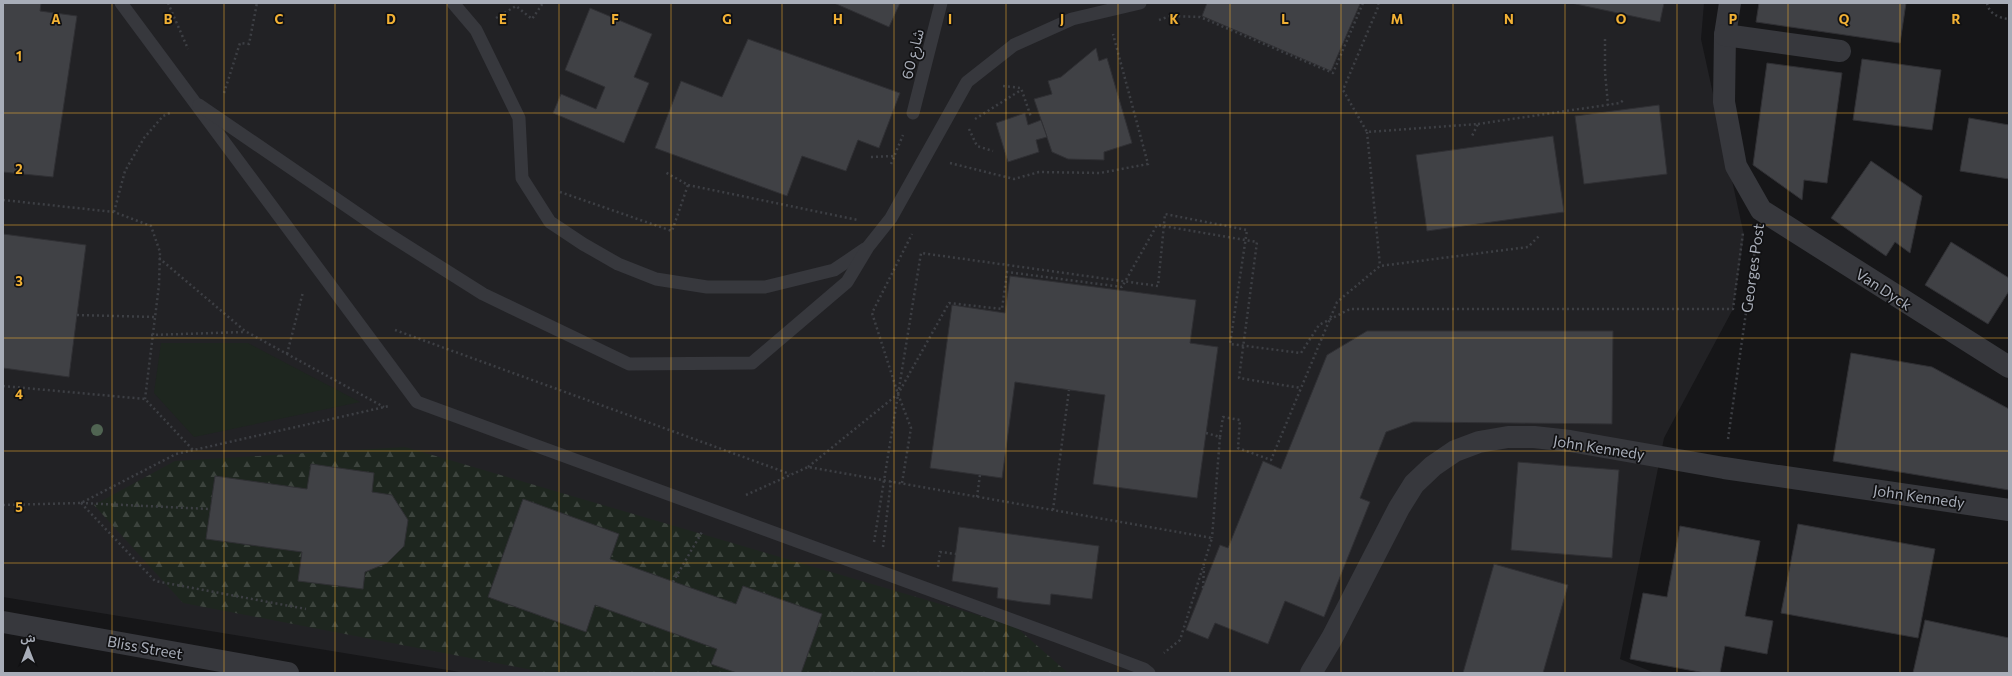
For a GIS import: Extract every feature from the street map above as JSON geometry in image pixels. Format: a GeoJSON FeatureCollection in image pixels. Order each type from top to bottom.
{"type":"FeatureCollection","features":[{"type":"Feature","properties":{"kind":"street","name":"Georges Post"},"geometry":{"type":"LineString","coordinates":[[1730,3],[1725,35],[1724,102],[1736,166],[1761,210]]}},
{"type":"Feature","properties":{"kind":"street"},"geometry":{"type":"LineString","coordinates":[[1725,35],[1840,51]]}},
{"type":"Feature","properties":{"kind":"street","name":"Van Dyck"},"geometry":{"type":"LineString","coordinates":[[1761,210],[2008,362]]}},
{"type":"Feature","properties":{"kind":"street","name":"John Kennedy"},"geometry":{"type":"LineString","coordinates":[[1311,673],[1332,638],[1399,508],[1414,484],[1433,466],[1455,451],[1479,442],[1508,437],[1534,437],[1724,468],[2009,510]]}},
{"type":"Feature","properties":{"kind":"street","name":"Bliss Street"},"geometry":{"type":"LineString","coordinates":[[3,622],[288,673]]}},
{"type":"Feature","properties":{"kind":"street"},"geometry":{"type":"LineString","coordinates":[[1323,673],[1332,638]]}},
{"type":"Feature","properties":{"kind":"lane"},"geometry":{"type":"LineString","coordinates":[[121,3],[417,402],[1147,671]]}},
{"type":"Feature","properties":{"kind":"lane"},"geometry":{"type":"LineString","coordinates":[[453,3],[476,30],[519,118],[522,178],[550,222],[618,264],[656,280],[707,287],[765,287],[834,270],[868,247]]}},
{"type":"Feature","properties":{"kind":"lane","name":"شارع 60"},"geometry":{"type":"LineString","coordinates":[[913,113],[942,3]]}},
{"type":"Feature","properties":{"kind":"lane"},"geometry":{"type":"LineString","coordinates":[[194,103],[210,111],[377,227],[483,294],[629,364],[752,363],[847,282],[868,247],[892,218],[967,82],[1020,42],[1072,19],[1140,3]]}},
{"type":"Feature","properties":{"kind":"path"},"geometry":{"type":"LineString","coordinates":[[168,3],[190,54]]}},
{"type":"Feature","properties":{"kind":"path"},"geometry":{"type":"LineString","coordinates":[[210,111],[224,92],[240,43],[249,44],[257,3]]}},
{"type":"Feature","properties":{"kind":"path"},"geometry":{"type":"LineString","coordinates":[[476,30],[516,6],[532,19],[543,3]]}},
{"type":"Feature","properties":{"kind":"path"},"geometry":{"type":"LineString","coordinates":[[1378,3],[1379,5],[1343,90],[1366,132],[1380,266]]}},
{"type":"Feature","properties":{"kind":"path"},"geometry":{"type":"LineString","coordinates":[[1987,3],[1987,6],[1997,17],[2009,19]]}},
{"type":"Feature","properties":{"kind":"path"},"geometry":{"type":"LineString","coordinates":[[1605,39],[1605,72],[1608,105]]}},
{"type":"Feature","properties":{"kind":"path"},"geometry":{"type":"LineString","coordinates":[[967,82],[1021,88],[1031,117]]}},
{"type":"Feature","properties":{"kind":"path"},"geometry":{"type":"LineString","coordinates":[[966,125],[1021,90]]}},
{"type":"Feature","properties":{"kind":"path"},"geometry":{"type":"LineString","coordinates":[[1366,132],[1478,124],[1620,103],[1625,99]]}},
{"type":"Feature","properties":{"kind":"path"},"geometry":{"type":"LineString","coordinates":[[114,212],[125,171],[144,138],[163,116],[194,103]]}},
{"type":"Feature","properties":{"kind":"path"},"geometry":{"type":"LineString","coordinates":[[954,105],[977,146],[993,151]]}},
{"type":"Feature","properties":{"kind":"path"},"geometry":{"type":"LineString","coordinates":[[888,170],[913,113]]}},
{"type":"Feature","properties":{"kind":"path"},"geometry":{"type":"LineString","coordinates":[[1471,138],[1478,124]]}},
{"type":"Feature","properties":{"kind":"path"},"geometry":{"type":"LineString","coordinates":[[871,157],[894,156]]}},
{"type":"Feature","properties":{"kind":"path"},"geometry":{"type":"LineString","coordinates":[[665,172],[688,185],[866,221]]}},
{"type":"Feature","properties":{"kind":"path"},"geometry":{"type":"LineString","coordinates":[[522,178],[672,231],[688,185]]}},
{"type":"Feature","properties":{"kind":"path"},"geometry":{"type":"LineString","coordinates":[[3,200],[114,212],[150,226],[160,252],[159,285],[145,399]]}},
{"type":"Feature","properties":{"kind":"path","name":"Georges Post"},"geometry":{"type":"LineString","coordinates":[[1724,468],[1761,210]]}},
{"type":"Feature","properties":{"kind":"path"},"geometry":{"type":"LineString","coordinates":[[873,546],[921,254],[1158,286],[1165,214],[1247,230],[1230,344],[1302,353],[1319,325],[1350,310],[1733,310],[1744,235],[1742,228]]}},
{"type":"Feature","properties":{"kind":"path"},"geometry":{"type":"LineString","coordinates":[[673,582],[714,511],[808,467],[898,394],[949,303],[1002,310],[1007,272],[1122,287],[1157,225],[1257,242],[1239,378],[1302,388]]}},
{"type":"Feature","properties":{"kind":"path"},"geometry":{"type":"LineString","coordinates":[[902,483],[911,428],[898,394],[872,313],[913,233]]}},
{"type":"Feature","properties":{"kind":"path"},"geometry":{"type":"LineString","coordinates":[[1147,671],[1180,640],[1212,538],[1223,417],[1240,420],[1238,448],[1271,460],[1337,302],[1380,266],[1528,247],[1540,235]]}},
{"type":"Feature","properties":{"kind":"path"},"geometry":{"type":"LineString","coordinates":[[159,258],[245,332],[384,407]]}},
{"type":"Feature","properties":{"kind":"path"},"geometry":{"type":"LineString","coordinates":[[287,354],[312,260]]}},
{"type":"Feature","properties":{"kind":"path"},"geometry":{"type":"LineString","coordinates":[[77,315],[155,317]]}},
{"type":"Feature","properties":{"kind":"path"},"geometry":{"type":"LineString","coordinates":[[393,329],[791,474]]}},
{"type":"Feature","properties":{"kind":"path"},"geometry":{"type":"LineString","coordinates":[[152,336],[245,332]]}},
{"type":"Feature","properties":{"kind":"path"},"geometry":{"type":"LineString","coordinates":[[3,386],[145,399],[193,450]]}},
{"type":"Feature","properties":{"kind":"path"},"geometry":{"type":"LineString","coordinates":[[1053,510],[1069,390]]}},
{"type":"Feature","properties":{"kind":"path"},"geometry":{"type":"LineString","coordinates":[[81,503],[176,454],[384,407],[417,402]]}},
{"type":"Feature","properties":{"kind":"path"},"geometry":{"type":"LineString","coordinates":[[1206,433],[1220,437]]}},
{"type":"Feature","properties":{"kind":"path"},"geometry":{"type":"LineString","coordinates":[[808,467],[1212,538]]}},
{"type":"Feature","properties":{"kind":"path"},"geometry":{"type":"LineString","coordinates":[[977,496],[980,475]]}},
{"type":"Feature","properties":{"kind":"path"},"geometry":{"type":"LineString","coordinates":[[880,572],[892,481]]}},
{"type":"Feature","properties":{"kind":"path"},"geometry":{"type":"LineString","coordinates":[[81,503],[155,581],[306,609]]}},
{"type":"Feature","properties":{"kind":"path"},"geometry":{"type":"LineString","coordinates":[[3,504],[81,503],[210,509]]}},
{"type":"Feature","properties":{"kind":"path"},"geometry":{"type":"LineString","coordinates":[[1204,562],[1204,588]]}},
{"type":"Feature","properties":{"kind":"shaded area"},"geometry":{"type":"Polygon","coordinates":[[[3,3],[1704,3],[1701,39],[1744,235],[1733,309],[1664,438],[1620,659],[1655,673],[466,673],[3,597],[3,3]]]}},
{"type":"Feature","properties":{"kind":"green space"},"geometry":{"type":"Polygon","coordinates":[[[161,343],[248,343],[360,402],[194,437],[154,393],[161,343]]]}},
{"type":"Feature","properties":{"kind":"green space"},"geometry":{"type":"Polygon","coordinates":[[[405,447],[1015,626],[1068,673],[548,673],[183,603],[94,505],[175,461],[405,447]]]}},
{"type":"Feature","properties":{"kind":"building"},"geometry":{"type":"Polygon","coordinates":[[[3,3],[41,3],[40,11],[77,16],[53,177],[3,172],[3,3]]]}},
{"type":"Feature","properties":{"kind":"building"},"geometry":{"type":"Polygon","coordinates":[[[834,3],[900,3],[889,27],[834,3]]]}},
{"type":"Feature","properties":{"kind":"building"},"geometry":{"type":"Polygon","coordinates":[[[1207,3],[1360,4],[1331,71],[1202,16],[1207,3]]]}},
{"type":"Feature","properties":{"kind":"building"},"geometry":{"type":"Polygon","coordinates":[[[1571,3],[1664,3],[1660,22],[1571,3]]]}},
{"type":"Feature","properties":{"kind":"building"},"geometry":{"type":"Polygon","coordinates":[[[1759,3],[1906,3],[1900,43],[1756,22],[1759,3]]]}},
{"type":"Feature","properties":{"kind":"building"},"geometry":{"type":"Polygon","coordinates":[[[590,8],[652,34],[634,77],[649,83],[624,143],[553,113],[561,94],[596,109],[605,87],[565,70],[590,8]]]}},
{"type":"Feature","properties":{"kind":"building"},"geometry":{"type":"Polygon","coordinates":[[[748,39],[900,93],[879,148],[858,140],[846,171],[802,156],[787,196],[655,148],[681,81],[722,97],[748,39]]]}},
{"type":"Feature","properties":{"kind":"building"},"geometry":{"type":"Polygon","coordinates":[[[1096,48],[1099,61],[1107,58],[1132,143],[1104,152],[1104,160],[1068,159],[1052,152],[1034,99],[1052,94],[1048,81],[1061,77],[1096,48]]]}},
{"type":"Feature","properties":{"kind":"building"},"geometry":{"type":"Polygon","coordinates":[[[1862,59],[1941,70],[1932,130],[1853,120],[1862,59]]]}},
{"type":"Feature","properties":{"kind":"building"},"geometry":{"type":"Polygon","coordinates":[[[1767,63],[1842,73],[1827,183],[1804,180],[1802,200],[1753,165],[1767,63]]]}},
{"type":"Feature","properties":{"kind":"building"},"geometry":{"type":"Polygon","coordinates":[[[1659,105],[1667,174],[1584,184],[1575,116],[1659,105]]]}},
{"type":"Feature","properties":{"kind":"building"},"geometry":{"type":"Polygon","coordinates":[[[1025,113],[1028,125],[1041,120],[1047,137],[1036,140],[1039,152],[1008,162],[996,123],[1025,113]]]}},
{"type":"Feature","properties":{"kind":"building"},"geometry":{"type":"Polygon","coordinates":[[[1969,118],[2009,125],[2009,179],[1960,171],[1969,118]]]}},
{"type":"Feature","properties":{"kind":"building"},"geometry":{"type":"Polygon","coordinates":[[[1553,136],[1564,212],[1427,231],[1416,155],[1553,136]]]}},
{"type":"Feature","properties":{"kind":"building"},"geometry":{"type":"Polygon","coordinates":[[[1871,161],[1922,196],[1910,253],[1895,242],[1886,256],[1831,218],[1871,161]]]}},
{"type":"Feature","properties":{"kind":"building"},"geometry":{"type":"Polygon","coordinates":[[[3,234],[86,245],[69,377],[3,368],[3,234]]]}},
{"type":"Feature","properties":{"kind":"building"},"geometry":{"type":"Polygon","coordinates":[[[1951,242],[2009,278],[2009,291],[1988,324],[1925,285],[1951,242]]]}},
{"type":"Feature","properties":{"kind":"building"},"geometry":{"type":"Polygon","coordinates":[[[1010,276],[1196,300],[1190,343],[1218,347],[1197,498],[1093,484],[1105,395],[1015,382],[1002,478],[930,468],[952,305],[1005,313],[1010,276]]]}},
{"type":"Feature","properties":{"kind":"building"},"geometry":{"type":"Polygon","coordinates":[[[1367,331],[1613,331],[1612,424],[1413,422],[1386,432],[1360,498],[1370,502],[1324,617],[1285,601],[1268,644],[1215,623],[1208,639],[1186,630],[1220,545],[1228,548],[1263,461],[1281,469],[1327,355],[1367,331]]]}},
{"type":"Feature","properties":{"kind":"building"},"geometry":{"type":"Polygon","coordinates":[[[1851,353],[1932,367],[2009,409],[2009,490],[1833,461],[1851,353]]]}},
{"type":"Feature","properties":{"kind":"building"},"geometry":{"type":"Polygon","coordinates":[[[1518,462],[1619,470],[1612,558],[1511,550],[1518,462]]]}},
{"type":"Feature","properties":{"kind":"building"},"geometry":{"type":"Polygon","coordinates":[[[311,464],[374,473],[372,492],[392,495],[408,520],[404,546],[387,563],[365,572],[363,589],[298,581],[302,552],[206,539],[215,476],[307,489],[311,464]]]}},
{"type":"Feature","properties":{"kind":"building"},"geometry":{"type":"Polygon","coordinates":[[[523,499],[619,534],[610,559],[736,604],[743,586],[822,614],[801,673],[737,673],[711,664],[717,649],[595,605],[586,632],[488,597],[523,499]]]}},
{"type":"Feature","properties":{"kind":"building"},"geometry":{"type":"Polygon","coordinates":[[[1798,524],[1935,549],[1918,638],[1781,613],[1798,524]]]}},
{"type":"Feature","properties":{"kind":"building"},"geometry":{"type":"Polygon","coordinates":[[[1680,526],[1760,541],[1745,616],[1773,621],[1767,654],[1725,646],[1720,673],[1705,673],[1630,659],[1643,593],[1667,597],[1680,526]]]}},
{"type":"Feature","properties":{"kind":"building"},"geometry":{"type":"Polygon","coordinates":[[[959,527],[1099,546],[1092,599],[1051,594],[1050,605],[1022,602],[997,598],[998,588],[952,581],[959,527]]]}},
{"type":"Feature","properties":{"kind":"building"},"geometry":{"type":"Polygon","coordinates":[[[1494,564],[1568,585],[1543,673],[1463,673],[1494,564]]]}},
{"type":"Feature","properties":{"kind":"building"},"geometry":{"type":"Polygon","coordinates":[[[1925,620],[2009,638],[2009,673],[1913,673],[1925,620]]]}}]}
